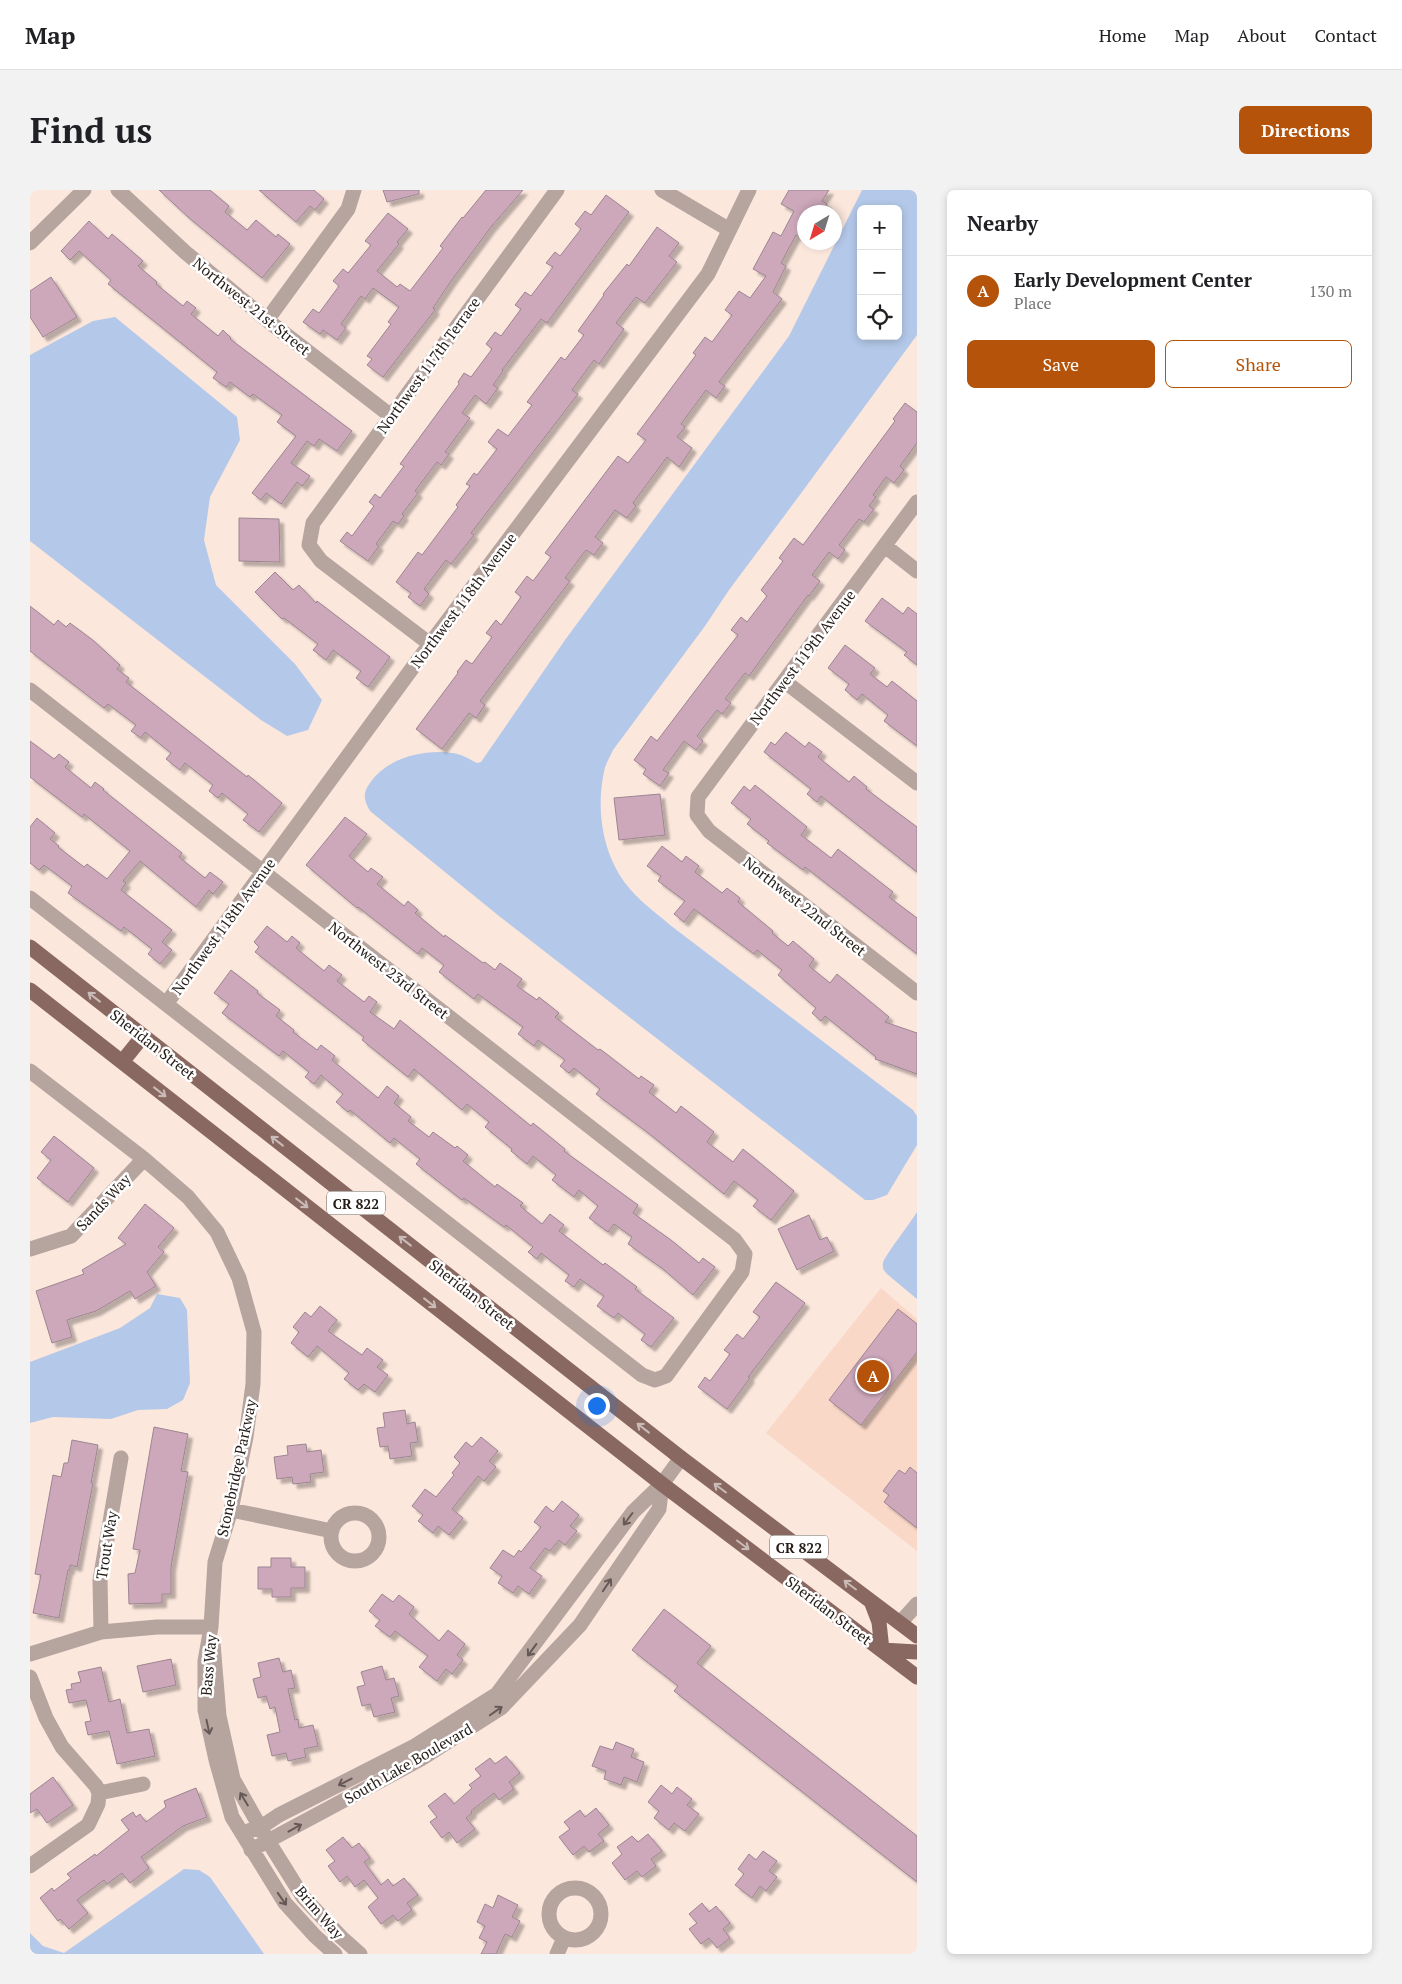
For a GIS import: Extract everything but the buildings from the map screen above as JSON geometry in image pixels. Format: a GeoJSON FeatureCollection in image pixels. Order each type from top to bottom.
{"type":"FeatureCollection","features":[{"type":"Feature","properties":{"kind":"main road","name":"Sheridan Street"},"geometry":{"type":"LineString","coordinates":[[30,947],[681,1458],[917,1636]]}},
{"type":"Feature","properties":{"kind":"main road","name":"Sheridan Street"},"geometry":{"type":"LineString","coordinates":[[30,990],[662,1484],[917,1677]]}},
{"type":"Feature","properties":{"kind":"main road"},"geometry":{"type":"LineString","coordinates":[[122,1062],[143,1036]]}},
{"type":"Feature","properties":{"kind":"main road"},"geometry":{"type":"LineString","coordinates":[[870,1601],[879,1622],[882,1650],[917,1652]]}},
{"type":"Feature","properties":{"kind":"street"},"geometry":{"type":"LineString","coordinates":[[30,243],[84,190]]}},
{"type":"Feature","properties":{"kind":"street","name":"Northwest 21st Street"},"geometry":{"type":"LineString","coordinates":[[118,190],[185,252],[267,320],[391,416]]}},
{"type":"Feature","properties":{"kind":"street"},"geometry":{"type":"LineString","coordinates":[[267,320],[348,209],[354,190]]}},
{"type":"Feature","properties":{"kind":"street","name":"Northwest 117th Terrace"},"geometry":{"type":"LineString","coordinates":[[430,644],[322,561],[309,544],[313,523],[557,190]]}},
{"type":"Feature","properties":{"kind":"street"},"geometry":{"type":"LineString","coordinates":[[662,190],[728,229]]}},
{"type":"Feature","properties":{"kind":"street","name":"Northwest 118th Avenue"},"geometry":{"type":"LineString","coordinates":[[166,1004],[430,644],[708,274],[728,229],[749,190]]}},
{"type":"Feature","properties":{"kind":"street","name":"Northwest 119th Avenue"},"geometry":{"type":"LineString","coordinates":[[697,815],[698,797],[917,502]]}},
{"type":"Feature","properties":{"kind":"street"},"geometry":{"type":"LineString","coordinates":[[885,546],[917,571]]}},
{"type":"Feature","properties":{"kind":"street"},"geometry":{"type":"LineString","coordinates":[[784,680],[917,782]]}},
{"type":"Feature","properties":{"kind":"street","name":"Northwest 23rd Street"},"geometry":{"type":"LineString","coordinates":[[30,690],[736,1240],[745,1254],[742,1272],[666,1376],[656,1380],[642,1376],[166,1004]]}},
{"type":"Feature","properties":{"kind":"street","name":"Northwest 22nd Street"},"geometry":{"type":"LineString","coordinates":[[697,815],[708,831],[917,993]]}},
{"type":"Feature","properties":{"kind":"street"},"geometry":{"type":"LineString","coordinates":[[30,898],[166,1004]]}},
{"type":"Feature","properties":{"kind":"street","name":"Stonebridge Parkway"},"geometry":{"type":"LineString","coordinates":[[30,1071],[144,1159],[188,1198],[217,1232],[239,1278],[254,1332],[253,1384],[246,1437],[231,1510],[215,1562],[211,1627]]}},
{"type":"Feature","properties":{"kind":"street","name":"Sands Way"},"geometry":{"type":"LineString","coordinates":[[30,1249],[71,1236],[144,1159]]}},
{"type":"Feature","properties":{"kind":"street","name":"Trout Way"},"geometry":{"type":"LineString","coordinates":[[101,1632],[100,1580],[121,1458]]}},
{"type":"Feature","properties":{"kind":"street","name":"South Lake Boulevard"},"geometry":{"type":"LineString","coordinates":[[242,1833],[261,1826],[413,1747],[498,1694],[633,1512],[662,1484],[681,1458]]}},
{"type":"Feature","properties":{"kind":"street","name":"South Lake Boulevard"},"geometry":{"type":"LineString","coordinates":[[254,1854],[268,1841],[422,1759],[501,1708],[580,1626],[659,1509],[662,1484]]}},
{"type":"Feature","properties":{"kind":"street"},"geometry":{"type":"LineString","coordinates":[[231,1510],[332,1531]]}},
{"type":"Feature","properties":{"kind":"street"},"geometry":{"type":"LineString","coordinates":[[900,1623],[917,1604]]}},
{"type":"Feature","properties":{"kind":"street"},"geometry":{"type":"LineString","coordinates":[[30,1654],[101,1632],[157,1627],[211,1627]]}},
{"type":"Feature","properties":{"kind":"street","name":"Bass Way"},"geometry":{"type":"LineString","coordinates":[[211,1627],[219,1716],[233,1779],[268,1841]]}},
{"type":"Feature","properties":{"kind":"street","name":"Bass Way"},"geometry":{"type":"LineString","coordinates":[[211,1627],[205,1661],[205,1710],[216,1760],[232,1817],[254,1854]]}},
{"type":"Feature","properties":{"kind":"street"},"geometry":{"type":"LineString","coordinates":[[30,1677],[46,1718],[62,1747],[96,1786],[99,1793],[98,1804],[88,1825],[30,1866]]}},
{"type":"Feature","properties":{"kind":"street"},"geometry":{"type":"LineString","coordinates":[[99,1793],[143,1784]]}},
{"type":"Feature","properties":{"kind":"street","name":"Brim Way"},"geometry":{"type":"LineString","coordinates":[[268,1841],[303,1897],[360,1954]]}},
{"type":"Feature","properties":{"kind":"street","name":"Brim Way"},"geometry":{"type":"LineString","coordinates":[[254,1854],[284,1903],[335,1954]]}},
{"type":"Feature","properties":{"kind":"street"},"geometry":{"type":"LineString","coordinates":[[557,1954],[564,1938]]}},
{"type":"Feature","properties":{"kind":"shaded area"},"geometry":{"type":"Polygon","coordinates":[[[881,1288],[917,1319],[917,1551],[766,1433],[881,1288]]]}},
{"type":"Feature","properties":{"kind":"water"},"geometry":{"type":"Polygon","coordinates":[[[862,190],[917,190],[917,335],[613,750],[606,763],[601,801],[603,830],[611,858],[625,883],[641,900],[670,925],[913,1110],[917,1116],[917,1145],[887,1195],[873,1200],[865,1200],[499,916],[370,811],[365,797],[367,787],[377,774],[396,761],[418,754],[441,752],[456,754],[477,763],[481,762],[565,640],[789,336],[832,250],[842,250],[842,230],[862,190]]]}},
{"type":"Feature","properties":{"kind":"water"},"geometry":{"type":"Polygon","coordinates":[[[115,317],[237,417],[240,440],[210,497],[204,540],[216,585],[295,664],[322,700],[308,730],[287,736],[261,720],[30,541],[30,355],[93,321],[115,317]]]}},
{"type":"Feature","properties":{"kind":"water"},"geometry":{"type":"Polygon","coordinates":[[[917,1212],[917,1299],[887,1274],[883,1265],[884,1260],[917,1212]]]}},
{"type":"Feature","properties":{"kind":"water"},"geometry":{"type":"Polygon","coordinates":[[[157,1294],[180,1298],[187,1310],[190,1383],[183,1400],[167,1409],[138,1410],[111,1419],[53,1417],[30,1423],[30,1362],[120,1328],[150,1308],[157,1294]]]}},
{"type":"Feature","properties":{"kind":"water"},"geometry":{"type":"Polygon","coordinates":[[[184,1869],[199,1870],[210,1877],[264,1954],[30,1954],[30,1933],[43,1946],[64,1953],[184,1869]]]}},
{"type":"Feature","properties":{"kind":"place","name":"Early Development Center"},"geometry":{"type":"Point","coordinates":[873,1376]}}]}
